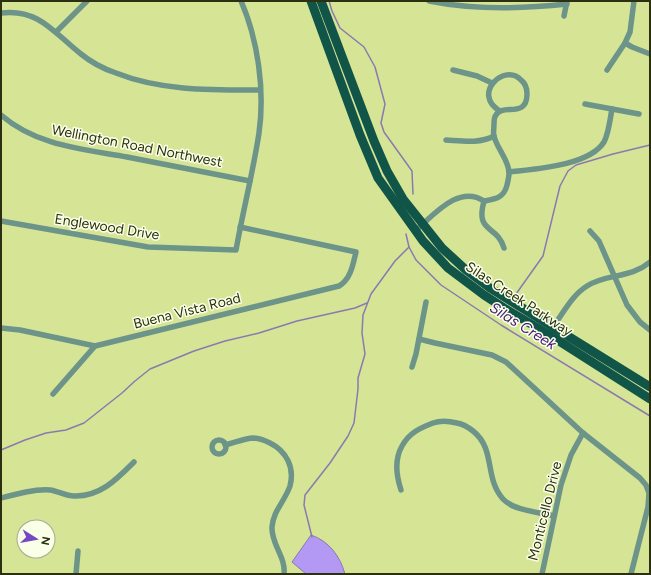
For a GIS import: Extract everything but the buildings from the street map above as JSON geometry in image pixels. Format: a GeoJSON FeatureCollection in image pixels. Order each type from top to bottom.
{"type":"FeatureCollection","features":[{"type":"Feature","properties":{"kind":"main road","name":"Silas Creek Parkway"},"geometry":{"type":"LineString","coordinates":[[311,1],[372,163],[383,186],[415,231],[448,268],[465,282],[504,308],[551,330],[650,387]]}},
{"type":"Feature","properties":{"kind":"main road","name":"Silas Creek Parkway"},"geometry":{"type":"LineString","coordinates":[[321,1],[384,166],[403,199],[442,248],[466,270],[490,288],[650,399]]}},
{"type":"Feature","properties":{"kind":"street"},"geometry":{"type":"LineString","coordinates":[[56,32],[87,1]]}},
{"type":"Feature","properties":{"kind":"street"},"geometry":{"type":"LineString","coordinates":[[240,227],[259,132],[260,90],[254,39],[241,1]]}},
{"type":"Feature","properties":{"kind":"street"},"geometry":{"type":"LineString","coordinates":[[429,1],[506,8],[527,8],[567,2],[564,16]]}},
{"type":"Feature","properties":{"kind":"street"},"geometry":{"type":"LineString","coordinates":[[607,70],[625,43],[630,32],[634,1]]}},
{"type":"Feature","properties":{"kind":"street"},"geometry":{"type":"LineString","coordinates":[[1,13],[20,13],[36,18],[48,25],[92,62],[102,68],[128,77],[181,88],[260,90]]}},
{"type":"Feature","properties":{"kind":"street"},"geometry":{"type":"LineString","coordinates":[[625,43],[650,54]]}},
{"type":"Feature","properties":{"kind":"street"},"geometry":{"type":"LineString","coordinates":[[454,70],[477,76],[492,83]]}},
{"type":"Feature","properties":{"kind":"street"},"geometry":{"type":"LineString","coordinates":[[514,75],[523,81],[527,90],[526,99],[521,108],[517,110],[500,111],[493,107],[489,99],[492,83],[502,76],[514,75]]}},
{"type":"Feature","properties":{"kind":"street"},"geometry":{"type":"LineString","coordinates":[[585,104],[639,114]]}},
{"type":"Feature","properties":{"kind":"street"},"geometry":{"type":"LineString","coordinates":[[509,172],[562,165],[593,152],[601,146],[605,139],[612,109]]}},
{"type":"Feature","properties":{"kind":"street"},"geometry":{"type":"LineString","coordinates":[[415,231],[446,204],[455,199],[478,197],[484,201],[502,196],[506,188],[509,172],[506,160],[494,136],[495,117],[500,111]]}},
{"type":"Feature","properties":{"kind":"street","name":"Wellington Road Northwest"},"geometry":{"type":"LineString","coordinates":[[1,115],[15,126],[55,144],[250,181]]}},
{"type":"Feature","properties":{"kind":"street"},"geometry":{"type":"LineString","coordinates":[[446,140],[476,141],[494,136]]}},
{"type":"Feature","properties":{"kind":"street"},"geometry":{"type":"LineString","coordinates":[[484,201],[481,215],[482,221],[500,239],[504,248]]}},
{"type":"Feature","properties":{"kind":"street","name":"Englewood Drive"},"geometry":{"type":"LineString","coordinates":[[1,221],[148,247],[236,250],[240,227]]}},
{"type":"Feature","properties":{"kind":"street","name":"Buena Vista Road"},"geometry":{"type":"LineString","coordinates":[[1,328],[20,330],[95,346],[339,286],[349,276],[356,252],[240,227]]}},
{"type":"Feature","properties":{"kind":"street"},"geometry":{"type":"LineString","coordinates":[[590,231],[599,241],[627,305],[640,322],[650,330]]}},
{"type":"Feature","properties":{"kind":"street"},"geometry":{"type":"LineString","coordinates":[[551,330],[578,292],[588,285],[634,272],[650,262]]}},
{"type":"Feature","properties":{"kind":"street"},"geometry":{"type":"LineString","coordinates":[[412,367],[426,302]]}},
{"type":"Feature","properties":{"kind":"street"},"geometry":{"type":"LineString","coordinates":[[419,339],[435,344],[492,355],[506,362],[583,433],[640,478],[646,485],[649,493],[648,507],[631,574]]}},
{"type":"Feature","properties":{"kind":"street"},"geometry":{"type":"LineString","coordinates":[[54,394],[95,346]]}},
{"type":"Feature","properties":{"kind":"street"},"geometry":{"type":"LineString","coordinates":[[401,490],[396,469],[398,454],[402,444],[410,434],[423,427],[439,421],[455,422],[464,424],[480,437],[486,450],[491,476],[496,490],[504,500],[515,507],[554,516]]}},
{"type":"Feature","properties":{"kind":"street","name":"Monticello Drive"},"geometry":{"type":"LineString","coordinates":[[542,574],[561,485],[571,456],[583,433]]}},
{"type":"Feature","properties":{"kind":"street"},"geometry":{"type":"LineString","coordinates":[[225,445],[253,438],[263,440],[276,446],[284,453],[289,463],[291,474],[290,484],[272,521],[273,540],[281,557],[284,574]]}},
{"type":"Feature","properties":{"kind":"street"},"geometry":{"type":"LineString","coordinates":[[1,498],[36,490],[50,490],[72,496],[89,495],[112,484],[134,462]]}},
{"type":"Feature","properties":{"kind":"street"},"geometry":{"type":"LineString","coordinates":[[76,574],[78,551]]}},
{"type":"Feature","properties":{"kind":"shaded area"},"geometry":{"type":"Polygon","coordinates":[[[311,535],[323,541],[333,550],[343,567],[345,574],[306,574],[292,562],[311,535]]]}},
{"type":"Feature","properties":{"kind":"waterway","name":"Silas Creek"},"geometry":{"type":"LineString","coordinates":[[329,1],[340,28],[364,47],[375,67],[385,104],[381,123],[384,132],[412,171],[413,194]]}},
{"type":"Feature","properties":{"kind":"waterway"},"geometry":{"type":"LineString","coordinates":[[516,294],[543,256],[560,186],[568,171],[576,165],[650,145]]}},
{"type":"Feature","properties":{"kind":"waterway","name":"Silas Creek"},"geometry":{"type":"LineString","coordinates":[[406,234],[409,247],[416,260],[441,285],[501,325],[650,416]]}},
{"type":"Feature","properties":{"kind":"waterway"},"geometry":{"type":"LineString","coordinates":[[312,537],[304,505],[305,495],[330,463],[348,436],[354,423],[358,378],[365,354],[362,333],[363,315],[371,294],[395,261],[409,247]]}},
{"type":"Feature","properties":{"kind":"waterway"},"geometry":{"type":"LineString","coordinates":[[1,450],[46,433],[66,430],[84,423],[150,369],[194,351],[297,321],[355,308],[367,303]]}}]}
